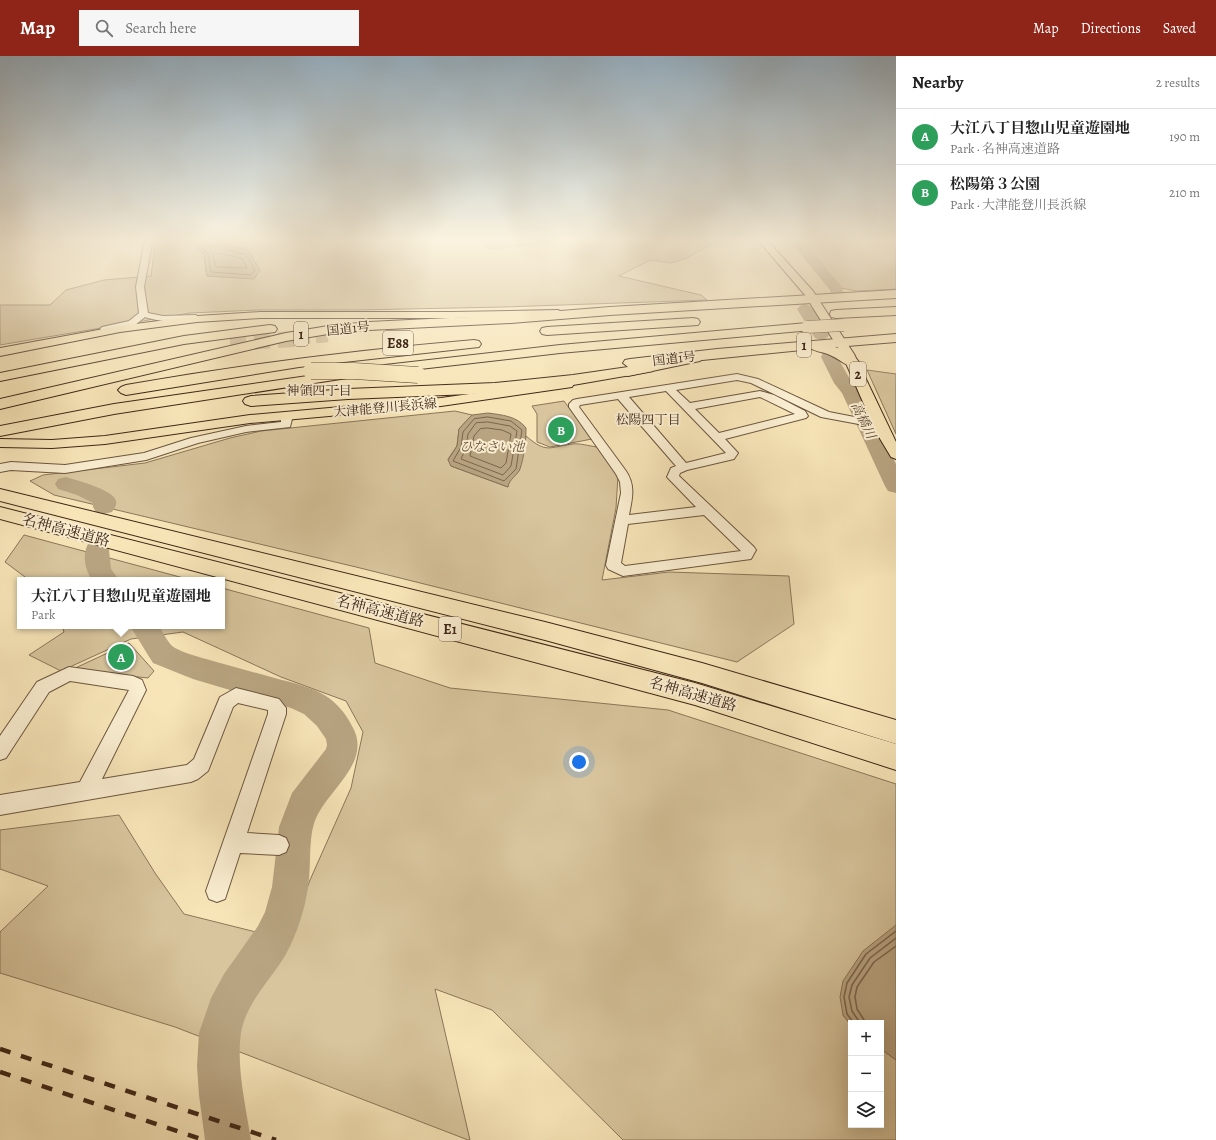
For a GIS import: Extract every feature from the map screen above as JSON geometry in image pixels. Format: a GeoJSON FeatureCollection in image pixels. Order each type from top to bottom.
{"type":"FeatureCollection","features":[{"type":"Feature","properties":{"kind":"highway","name":"国道1号"},"geometry":{"type":"LineString","coordinates":[[0,406],[309,333],[369,326],[478,321],[610,311],[896,294]]}},
{"type":"Feature","properties":{"kind":"highway","name":"E88"},"geometry":{"type":"LineString","coordinates":[[838,318],[896,310]]}},
{"type":"Feature","properties":{"kind":"highway","name":"E88"},"geometry":{"type":"LineString","coordinates":[[330,336],[526,325],[761,315]]}},
{"type":"Feature","properties":{"kind":"highway","name":"E88"},"geometry":{"type":"LineString","coordinates":[[706,322],[529,336],[896,316]]}},
{"type":"Feature","properties":{"kind":"highway","name":"E88"},"geometry":{"type":"LineString","coordinates":[[838,318],[896,320]]}},
{"type":"Feature","properties":{"kind":"highway","name":"E88"},"geometry":{"type":"LineString","coordinates":[[730,320],[804,320]]}},
{"type":"Feature","properties":{"kind":"highway","name":"E88"},"geometry":{"type":"LineString","coordinates":[[0,431],[73,416],[213,393],[384,369],[804,320]]}},
{"type":"Feature","properties":{"kind":"highway"},"geometry":{"type":"LineString","coordinates":[[0,377],[154,346],[262,330],[341,323],[478,321]]}},
{"type":"Feature","properties":{"kind":"highway","name":"国道1号"},"geometry":{"type":"LineString","coordinates":[[0,417],[132,392],[261,374],[311,371],[354,371],[484,378],[527,376],[675,357],[896,338]]}},
{"type":"Feature","properties":{"kind":"highway","name":"E88"},"geometry":{"type":"LineString","coordinates":[[0,406],[118,383],[244,362],[367,346],[485,339],[284,364],[108,394],[0,417]]}},
{"type":"Feature","properties":{"kind":"highway"},"geometry":{"type":"LineString","coordinates":[[0,385],[166,351],[230,343]]}},
{"type":"Feature","properties":{"kind":"highway"},"geometry":{"type":"LineString","coordinates":[[809,345],[836,352],[852,362]]}},
{"type":"Feature","properties":{"kind":"highway"},"geometry":{"type":"LineString","coordinates":[[0,431],[80,418],[190,405],[348,394],[456,391],[510,387],[573,380],[648,368]]}},
{"type":"Feature","properties":{"kind":"highway","name":"名神高速道路"},"geometry":{"type":"LineString","coordinates":[[0,495],[545,631],[702,673],[843,714],[896,732]]}},
{"type":"Feature","properties":{"kind":"highway","name":"名神高速道路"},"geometry":{"type":"LineString","coordinates":[[0,513],[695,694],[896,757]]}},
{"type":"Feature","properties":{"kind":"main road"},"geometry":{"type":"LineString","coordinates":[[804,290],[812,299]]}},
{"type":"Feature","properties":{"kind":"main road","name":"2"},"geometry":{"type":"LineString","coordinates":[[812,299],[841,342],[852,362],[877,424],[896,454]]}},
{"type":"Feature","properties":{"kind":"main road"},"geometry":{"type":"LineString","coordinates":[[0,352],[69,338],[142,326],[213,318],[260,315],[453,315],[610,311]]}},
{"type":"Feature","properties":{"kind":"main road","name":"大津能登川長浜線"},"geometry":{"type":"LineString","coordinates":[[0,443],[77,443],[250,419],[408,406],[560,385],[712,356],[767,348]]}},
{"type":"Feature","properties":{"kind":"street"},"geometry":{"type":"LineString","coordinates":[[140,290],[144,314]]}},
{"type":"Feature","properties":{"kind":"street"},"geometry":{"type":"LineString","coordinates":[[144,314],[162,319],[213,318]]}},
{"type":"Feature","properties":{"kind":"street"},"geometry":{"type":"LineString","coordinates":[[69,338],[132,323],[144,314]]}},
{"type":"Feature","properties":{"kind":"street"},"geometry":{"type":"LineString","coordinates":[[669,388],[732,453],[730,456],[683,467],[675,471],[673,477],[749,550],[746,555],[623,571],[613,565],[627,493],[626,482],[622,474],[574,407],[574,404],[621,395],[737,377],[748,378],[815,411],[836,418],[877,424]]}},
{"type":"Feature","properties":{"kind":"street"},"geometry":{"type":"LineString","coordinates":[[687,407],[760,394],[770,397],[801,413],[802,416],[717,437]]}},
{"type":"Feature","properties":{"kind":"street"},"geometry":{"type":"LineString","coordinates":[[621,395],[683,467]]}},
{"type":"Feature","properties":{"kind":"street"},"geometry":{"type":"LineString","coordinates":[[0,468],[11,466],[65,469],[146,456],[246,428],[286,425],[287,415]]}},
{"type":"Feature","properties":{"kind":"street"},"geometry":{"type":"LineString","coordinates":[[622,520],[707,510]]}},
{"type":"Feature","properties":{"kind":"street"},"geometry":{"type":"LineString","coordinates":[[0,752],[43,687],[69,674],[133,683],[136,685],[138,690],[86,791]]}},
{"type":"Feature","properties":{"kind":"street"},"geometry":{"type":"LineString","coordinates":[[0,805],[191,773],[201,765],[226,702],[236,695],[273,704],[277,708],[277,714],[217,891]]}},
{"type":"Feature","properties":{"kind":"street"},"geometry":{"type":"LineString","coordinates":[[234,843],[279,845]]}},
{"type":"Feature","properties":{"kind":"shaded area"},"geometry":{"type":"Polygon","coordinates":[[[66,290],[678,290],[701,295],[707,300],[504,307],[358,310],[258,310],[190,313],[0,345],[0,305],[50,305],[66,290]]]}},
{"type":"Feature","properties":{"kind":"shaded area"},"geometry":{"type":"Polygon","coordinates":[[[849,290],[885,290],[857,291],[849,290]]]}},
{"type":"Feature","properties":{"kind":"shaded area"},"geometry":{"type":"Polygon","coordinates":[[[867,370],[896,374],[896,434],[867,370]]]}},
{"type":"Feature","properties":{"kind":"shaded area"},"geometry":{"type":"Polygon","coordinates":[[[564,401],[592,439],[550,447],[537,442],[537,414],[532,406],[564,401]]]}},
{"type":"Feature","properties":{"kind":"shaded area"},"geometry":{"type":"Polygon","coordinates":[[[455,411],[472,415],[459,429],[457,446],[448,459],[451,466],[508,487],[508,482],[519,471],[526,436],[533,442],[548,448],[575,444],[597,447],[618,476],[616,508],[602,580],[669,572],[789,576],[794,624],[737,662],[356,567],[54,495],[30,481],[43,475],[145,463],[230,438],[261,431],[455,411]]]}},
{"type":"Feature","properties":{"kind":"shaded area"},"geometry":{"type":"Polygon","coordinates":[[[24,535],[180,577],[25,577],[5,562],[24,535]]]}},
{"type":"Feature","properties":{"kind":"shaded area"},"geometry":{"type":"Polygon","coordinates":[[[225,589],[369,628],[375,663],[450,688],[668,710],[896,784],[896,925],[843,1015],[848,1021],[848,1128],[884,1128],[884,1051],[896,1060],[896,1140],[623,1140],[492,1010],[435,989],[470,1140],[468,1140],[175,1027],[0,973],[0,932],[48,886],[0,869],[0,830],[119,815],[155,873],[184,914],[288,940],[310,880],[351,788],[363,732],[346,701],[281,677],[183,632],[131,639],[61,671],[29,655],[64,632],[63,629],[225,629],[225,589]]]}},
{"type":"Feature","properties":{"kind":"shaded area"},"geometry":{"type":"Polygon","coordinates":[[[129,643],[154,671],[148,678],[71,670],[129,643]]]}},
{"type":"Feature","properties":{"kind":"water","name":"ひなさい池"},"geometry":{"type":"Polygon","coordinates":[[[488,413],[504,415],[518,421],[526,428],[523,459],[520,469],[508,487],[451,466],[448,460],[457,446],[459,429],[472,415],[488,413]]]}},
{"type":"Feature","properties":{"kind":"water"},"geometry":{"type":"Polygon","coordinates":[[[896,925],[896,1060],[884,1051],[884,1020],[848,1020],[848,1021],[843,1015],[840,997],[843,981],[863,951],[896,925]]]}},
{"type":"Feature","properties":{"kind":"waterway","name":"高橋川"},"geometry":{"type":"LineString","coordinates":[[837,290],[837,294]]}},
{"type":"Feature","properties":{"kind":"waterway","name":"高橋川"},"geometry":{"type":"LineString","coordinates":[[805,309],[821,335]]}},
{"type":"Feature","properties":{"kind":"waterway","name":"高橋川"},"geometry":{"type":"LineString","coordinates":[[829,357],[843,383],[850,391],[896,486]]}},
{"type":"Feature","properties":{"kind":"waterway"},"geometry":{"type":"LineString","coordinates":[[66,484],[85,490],[105,500],[104,507]]}},
{"type":"Feature","properties":{"kind":"waterway"},"geometry":{"type":"LineString","coordinates":[[97,550],[99,571],[104,577]]}},
{"type":"Feature","properties":{"kind":"waterway"},"geometry":{"type":"LineString","coordinates":[[146,629],[163,655],[193,667],[298,697],[315,705],[328,716],[341,735],[343,745],[341,755],[304,805],[296,827],[290,887],[283,915],[272,940],[238,988],[226,1013],[220,1033],[219,1066],[221,1095],[228,1140]]}},
{"type":"Feature","properties":{"kind":"tunnel"},"geometry":{"type":"LineString","coordinates":[[285,340],[331,336]]}},
{"type":"Feature","properties":{"kind":"tunnel"},"geometry":{"type":"LineString","coordinates":[[285,340],[295,339]]}},
{"type":"Feature","properties":{"kind":"tunnel"},"geometry":{"type":"LineString","coordinates":[[280,340],[285,340]]}},
{"type":"Feature","properties":{"kind":"tunnel"},"geometry":{"type":"LineString","coordinates":[[230,343],[285,340]]}},
{"type":"Feature","properties":{"kind":"railway"},"geometry":{"type":"LineString","coordinates":[[0,1049],[276,1140]]}},
{"type":"Feature","properties":{"kind":"railway"},"geometry":{"type":"LineString","coordinates":[[0,1072],[204,1140]]}},
{"type":"Feature","properties":{"kind":"place","name":"松陽第３公園"},"geometry":{"type":"Point","coordinates":[561,430]}},
{"type":"Feature","properties":{"kind":"place","name":"大江八丁目惣山児童遊園地"},"geometry":{"type":"Point","coordinates":[121,657]}},
{"type":"Feature","properties":{"kind":"district","name":"神領四丁目"},"geometry":{"type":"Point","coordinates":[319,390]}},
{"type":"Feature","properties":{"kind":"district","name":"松陽四丁目"},"geometry":{"type":"Point","coordinates":[648,419]}}]}
